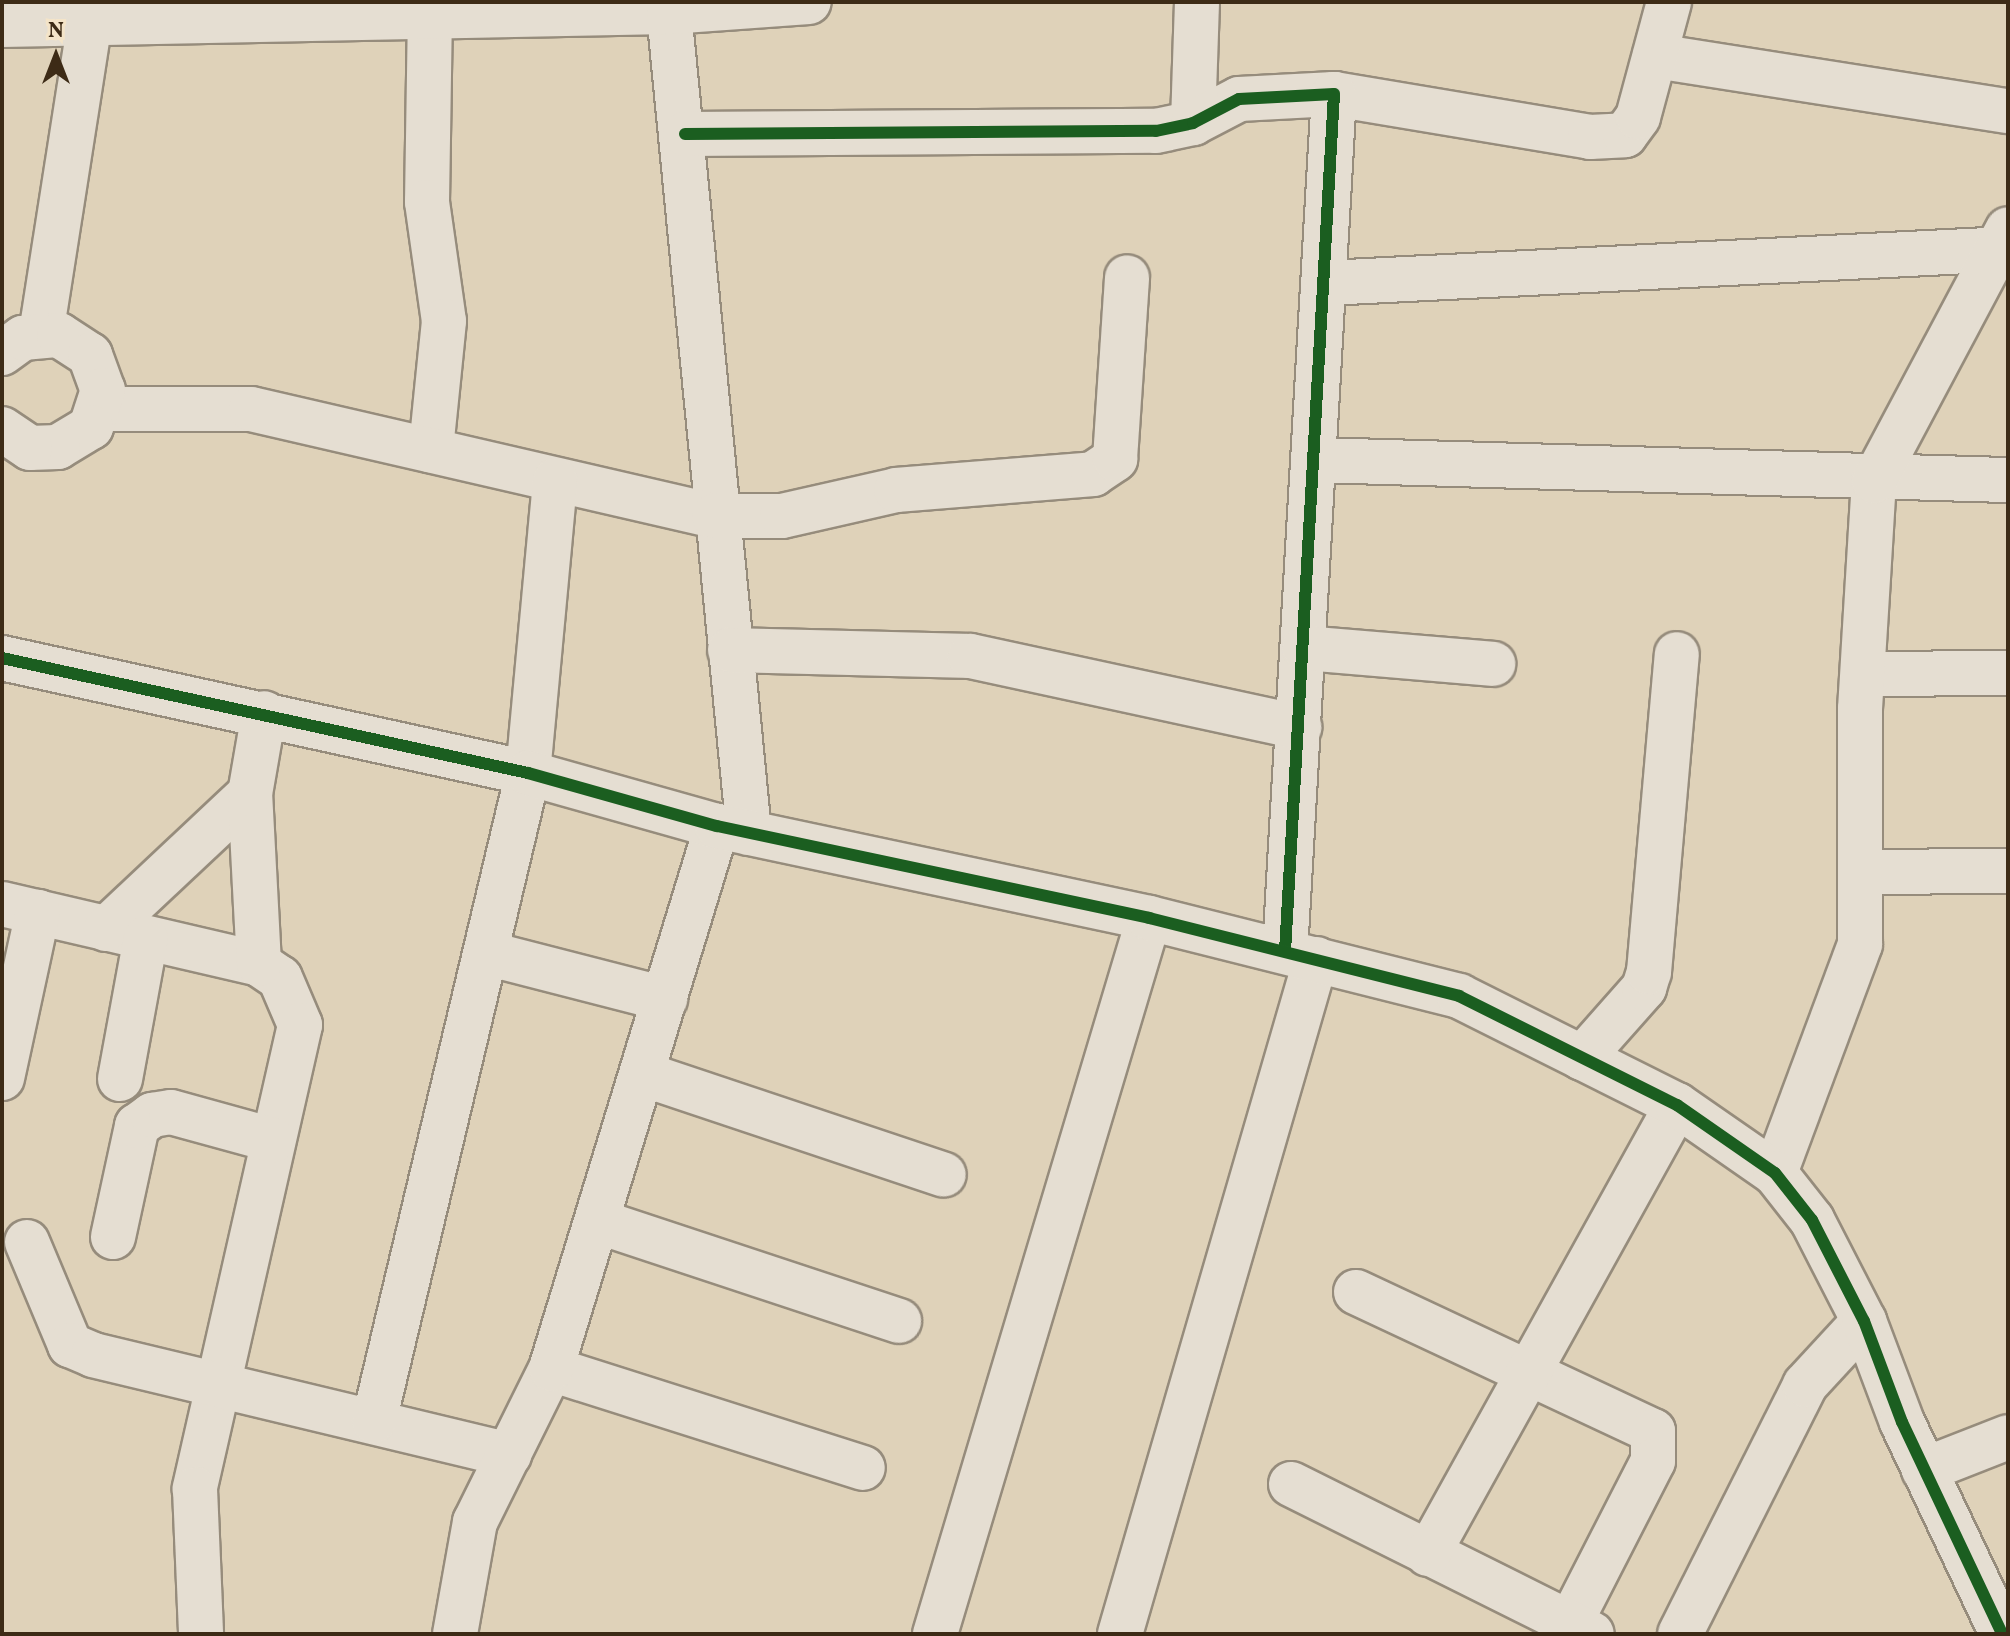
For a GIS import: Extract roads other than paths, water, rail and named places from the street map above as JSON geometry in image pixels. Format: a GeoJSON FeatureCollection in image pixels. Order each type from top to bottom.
{"type":"FeatureCollection","features":[{"type":"Feature","properties":{"kind":"street"},"geometry":{"type":"LineString","coordinates":[[2,25],[92,13],[430,11],[809,2]]}},
{"type":"Feature","properties":{"kind":"street"},"geometry":{"type":"LineString","coordinates":[[1193,123],[1197,2]]}},
{"type":"Feature","properties":{"kind":"street"},"geometry":{"type":"LineString","coordinates":[[685,134],[1156,131],[1193,123],[1239,99],[1334,94],[1610,138],[1625,135],[1638,117],[1669,2]]}},
{"type":"Feature","properties":{"kind":"street"},"geometry":{"type":"LineString","coordinates":[[455,1634],[475,1522],[551,1369],[600,1222],[665,999],[733,830],[730,650],[714,516],[685,134],[669,7]]}},
{"type":"Feature","properties":{"kind":"street"},"geometry":{"type":"LineString","coordinates":[[430,11],[427,202],[444,321],[431,450]]}},
{"type":"Feature","properties":{"kind":"street"},"geometry":{"type":"LineString","coordinates":[[41,334],[92,13]]}},
{"type":"Feature","properties":{"kind":"street"},"geometry":{"type":"LineString","coordinates":[[1655,56],[2008,111]]}},
{"type":"Feature","properties":{"kind":"street"},"geometry":{"type":"LineString","coordinates":[[1120,1634],[1301,955],[1299,727],[1327,283],[1334,94]]}},
{"type":"Feature","properties":{"kind":"street"},"geometry":{"type":"LineString","coordinates":[[1327,283],[2005,242]]}},
{"type":"Feature","properties":{"kind":"street"},"geometry":{"type":"LineString","coordinates":[[1775,1173],[1860,944],[1863,674],[1874,481],[2005,242]]}},
{"type":"Feature","properties":{"kind":"street"},"geometry":{"type":"LineString","coordinates":[[100,409],[251,409],[714,516],[782,516],[896,490],[1093,474],[1115,459],[1120,435],[1127,277]]}},
{"type":"Feature","properties":{"kind":"street"},"geometry":{"type":"LineString","coordinates":[[2,353],[41,334],[59,335],[90,355],[103,390],[100,409],[76,440],[11,447]]}},
{"type":"Feature","properties":{"kind":"street"},"geometry":{"type":"LineString","coordinates":[[1316,460],[1874,481],[2008,480]]}},
{"type":"Feature","properties":{"kind":"street"},"geometry":{"type":"LineString","coordinates":[[374,1421],[528,773],[555,480]]}},
{"type":"Feature","properties":{"kind":"street"},"geometry":{"type":"LineString","coordinates":[[1304,648],[1493,664]]}},
{"type":"Feature","properties":{"kind":"street"},"geometry":{"type":"LineString","coordinates":[[730,650],[970,656],[1299,727]]}},
{"type":"Feature","properties":{"kind":"street"},"geometry":{"type":"LineString","coordinates":[[1582,1058],[1632,1002],[1677,654]]}},
{"type":"Feature","properties":{"kind":"street"},"geometry":{"type":"LineString","coordinates":[[2,658],[528,773],[733,830],[1149,918],[1435,987],[1582,1058],[1677,1105],[1775,1173],[1812,1220],[1864,1321],[1924,1470],[2002,1634]]}},
{"type":"Feature","properties":{"kind":"street"},"geometry":{"type":"LineString","coordinates":[[1863,674],[2008,673]]}},
{"type":"Feature","properties":{"kind":"street"},"geometry":{"type":"LineString","coordinates":[[259,964],[250,794],[264,713]]}},
{"type":"Feature","properties":{"kind":"street"},"geometry":{"type":"LineString","coordinates":[[120,1079],[126,933],[250,794]]}},
{"type":"Feature","properties":{"kind":"street"},"geometry":{"type":"LineString","coordinates":[[1860,872],[2008,871]]}},
{"type":"Feature","properties":{"kind":"street"},"geometry":{"type":"LineString","coordinates":[[2,1078],[20,908],[259,964],[280,978],[300,1025],[218,1382],[192,1514],[201,1634]]}},
{"type":"Feature","properties":{"kind":"street"},"geometry":{"type":"LineString","coordinates":[[935,1634],[1149,918]]}},
{"type":"Feature","properties":{"kind":"street"},"geometry":{"type":"LineString","coordinates":[[486,953],[665,999]]}},
{"type":"Feature","properties":{"kind":"street"},"geometry":{"type":"LineString","coordinates":[[643,1074],[944,1175]]}},
{"type":"Feature","properties":{"kind":"street"},"geometry":{"type":"LineString","coordinates":[[1428,1554],[1677,1105]]}},
{"type":"Feature","properties":{"kind":"street"},"geometry":{"type":"LineString","coordinates":[[113,1237],[137,1126],[152,1115],[171,1112],[273,1140]]}},
{"type":"Feature","properties":{"kind":"street"},"geometry":{"type":"LineString","coordinates":[[600,1222],[899,1321]]}},
{"type":"Feature","properties":{"kind":"street"},"geometry":{"type":"LineString","coordinates":[[27,1242],[70,1345],[509,1455]]}},
{"type":"Feature","properties":{"kind":"street"},"geometry":{"type":"LineString","coordinates":[[1291,1484],[1581,1629],[1657,1447],[1640,1420],[1356,1292]]}},
{"type":"Feature","properties":{"kind":"street"},"geometry":{"type":"LineString","coordinates":[[1680,1634],[1805,1385],[1864,1321]]}},
{"type":"Feature","properties":{"kind":"street"},"geometry":{"type":"LineString","coordinates":[[551,1369],[863,1468]]}},
{"type":"Feature","properties":{"kind":"street"},"geometry":{"type":"LineString","coordinates":[[1924,1470],[2008,1437]]}}]}
